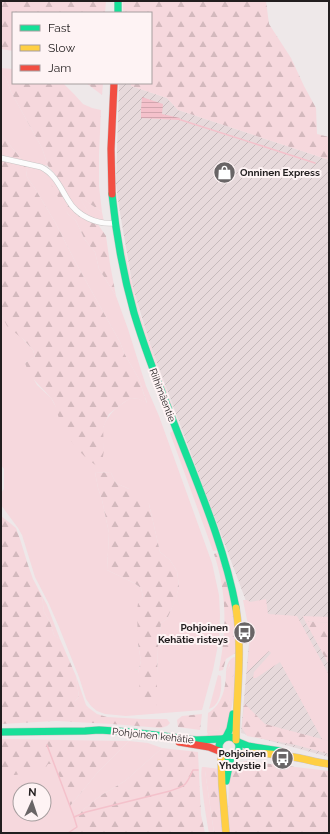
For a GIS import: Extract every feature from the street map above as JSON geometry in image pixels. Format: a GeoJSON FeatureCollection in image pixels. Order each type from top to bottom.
{"type":"FeatureCollection","features":[{"type":"Feature","properties":{"kind":"street"},"geometry":{"type":"LineString","coordinates":[[118,1],[118,12]]}},
{"type":"Feature","properties":{"kind":"street","name":"Riihimäentie"},"geometry":{"type":"LineString","coordinates":[[114,84],[111,134],[111,170],[115,223],[123,265],[136,318],[221,550],[234,596],[240,656],[239,676],[236,701],[230,729],[224,738]]}},
{"type":"Feature","properties":{"kind":"street"},"geometry":{"type":"LineString","coordinates":[[1,158],[41,167],[47,170],[61,188],[68,202],[77,212],[90,220],[108,224],[115,223]]}},
{"type":"Feature","properties":{"kind":"street","name":"Riihimäentie"},"geometry":{"type":"LineString","coordinates":[[236,701],[237,741]]}},
{"type":"Feature","properties":{"kind":"street","name":"Pohjoinen kehätie"},"geometry":{"type":"LineString","coordinates":[[1,732],[99,730],[131,732],[196,740],[224,738]]}},
{"type":"Feature","properties":{"kind":"street","name":"Pohjoinen kehätie"},"geometry":{"type":"LineString","coordinates":[[85,731],[150,738],[209,747],[220,752]]}},
{"type":"Feature","properties":{"kind":"street"},"geometry":{"type":"LineString","coordinates":[[226,833],[219,746],[224,738],[231,737],[248,746],[306,756],[329,763]]}},
{"type":"Feature","properties":{"kind":"street"},"geometry":{"type":"LineString","coordinates":[[223,791],[230,760],[239,748],[237,741]]}},
{"type":"Feature","properties":{"kind":"street"},"geometry":{"type":"LineString","coordinates":[[220,752],[226,757],[259,753],[275,754],[329,763]]}},
{"type":"Feature","properties":{"kind":"shaded area"},"geometry":{"type":"Polygon","coordinates":[[[119,84],[131,84],[131,86],[167,98],[178,110],[329,160],[329,757],[241,733],[251,621],[246,601],[150,344],[133,288],[116,184],[119,84]]]}},
{"type":"Feature","properties":{"kind":"shaded area"},"geometry":{"type":"Polygon","coordinates":[[[142,97],[163,104],[162,114],[180,118],[179,120],[141,118],[142,97]]]}},
{"type":"Feature","properties":{"kind":"green space"},"geometry":{"type":"Polygon","coordinates":[[[1,1],[106,1],[105,12],[12,12],[12,51],[1,49],[1,1]]]}},
{"type":"Feature","properties":{"kind":"green space"},"geometry":{"type":"Polygon","coordinates":[[[123,1],[266,1],[269,24],[291,58],[316,108],[317,134],[329,137],[329,160],[178,110],[167,98],[131,86],[131,84],[152,84],[152,12],[123,12],[123,1]]]}},
{"type":"Feature","properties":{"kind":"green space"},"geometry":{"type":"Polygon","coordinates":[[[1,68],[12,69],[12,84],[64,84],[83,104],[101,110],[99,186],[102,212],[80,197],[91,218],[79,210],[71,201],[62,185],[48,166],[42,148],[11,92],[6,78],[1,74],[1,68]]]}},
{"type":"Feature","properties":{"kind":"green space"},"geometry":{"type":"Polygon","coordinates":[[[1,74],[6,78],[11,92],[42,148],[48,166],[22,160],[1,134],[1,74]]]}},
{"type":"Feature","properties":{"kind":"green space"},"geometry":{"type":"Polygon","coordinates":[[[87,84],[103,84],[102,95],[87,84]]]}},
{"type":"Feature","properties":{"kind":"green space"},"geometry":{"type":"Polygon","coordinates":[[[1,134],[22,160],[1,155],[1,134]]]}},
{"type":"Feature","properties":{"kind":"green space"},"geometry":{"type":"Polygon","coordinates":[[[1,159],[34,167],[26,170],[27,177],[55,222],[120,342],[124,353],[139,379],[147,404],[139,399],[131,398],[109,414],[103,428],[104,450],[102,463],[97,466],[81,453],[68,436],[61,424],[53,401],[29,373],[25,363],[35,357],[33,350],[24,340],[7,326],[1,312],[1,159]]]}},
{"type":"Feature","properties":{"kind":"green space"},"geometry":{"type":"Polygon","coordinates":[[[34,167],[44,170],[51,177],[68,214],[76,221],[85,240],[95,252],[99,269],[116,296],[146,386],[159,416],[212,563],[219,595],[219,640],[213,670],[202,710],[126,716],[105,714],[97,711],[91,706],[86,699],[59,627],[35,577],[22,535],[1,505],[1,493],[4,489],[4,469],[1,465],[1,312],[3,318],[33,350],[35,357],[25,363],[37,385],[51,398],[57,409],[61,423],[104,450],[103,428],[110,414],[131,398],[139,399],[147,403],[139,379],[124,353],[120,342],[55,222],[27,177],[26,170],[34,167]],[[95,472],[109,533],[107,570],[141,588],[143,597],[138,603],[138,644],[141,661],[138,673],[157,674],[161,623],[167,619],[176,598],[179,586],[177,571],[170,560],[160,552],[149,504],[129,489],[116,483],[111,473],[95,472]]]}},
{"type":"Feature","properties":{"kind":"green space"},"geometry":{"type":"Polygon","coordinates":[[[51,177],[67,203],[97,223],[106,236],[116,296],[99,269],[95,252],[85,240],[76,221],[68,214],[52,187],[51,177]]]}},
{"type":"Feature","properties":{"kind":"green space"},"geometry":{"type":"Polygon","coordinates":[[[79,196],[102,212],[104,222],[91,218],[79,196]]]}},
{"type":"Feature","properties":{"kind":"green space"},"geometry":{"type":"Polygon","coordinates":[[[124,245],[140,315],[179,425],[144,332],[121,246],[124,245]]]}},
{"type":"Feature","properties":{"kind":"green space"},"geometry":{"type":"Polygon","coordinates":[[[173,431],[175,432],[218,550],[213,551],[170,433],[173,431]]]}},
{"type":"Feature","properties":{"kind":"green space"},"geometry":{"type":"Polygon","coordinates":[[[95,472],[111,473],[116,483],[129,489],[137,487],[149,504],[160,552],[170,560],[177,571],[179,586],[176,599],[167,619],[161,623],[158,647],[157,705],[148,707],[141,701],[138,673],[141,661],[138,644],[137,611],[138,603],[143,597],[141,588],[107,570],[109,533],[95,472]]]}},
{"type":"Feature","properties":{"kind":"green space"},"geometry":{"type":"Polygon","coordinates":[[[1,516],[16,528],[33,579],[42,596],[44,612],[50,622],[54,635],[60,639],[76,676],[79,697],[75,701],[75,706],[79,709],[89,708],[97,714],[107,717],[167,719],[170,723],[167,726],[161,728],[56,721],[1,724],[1,516]]]}},
{"type":"Feature","properties":{"kind":"green space"},"geometry":{"type":"Polygon","coordinates":[[[219,552],[233,605],[237,652],[226,659],[223,670],[219,671],[222,655],[224,611],[221,583],[214,554],[219,552]]]}},
{"type":"Feature","properties":{"kind":"green space"},"geometry":{"type":"Polygon","coordinates":[[[42,596],[60,639],[54,635],[50,622],[44,612],[42,596]]]}},
{"type":"Feature","properties":{"kind":"green space"},"geometry":{"type":"Polygon","coordinates":[[[266,599],[268,614],[297,616],[329,675],[329,741],[322,739],[280,662],[256,678],[253,678],[254,672],[271,653],[269,651],[247,672],[250,635],[243,600],[250,602],[266,599]]]}},
{"type":"Feature","properties":{"kind":"green space"},"geometry":{"type":"Polygon","coordinates":[[[303,616],[329,617],[329,623],[305,621],[303,616]]]}},
{"type":"Feature","properties":{"kind":"green space"},"geometry":{"type":"Polygon","coordinates":[[[305,621],[329,623],[329,665],[305,621]]]}},
{"type":"Feature","properties":{"kind":"green space"},"geometry":{"type":"Polygon","coordinates":[[[234,657],[237,658],[235,691],[227,729],[221,735],[206,736],[208,734],[207,732],[219,730],[230,699],[230,663],[226,671],[229,661],[234,657]]]}},
{"type":"Feature","properties":{"kind":"green space"},"geometry":{"type":"Polygon","coordinates":[[[233,660],[236,660],[237,662],[231,684],[230,699],[223,722],[219,730],[207,732],[208,713],[217,705],[223,695],[226,671],[233,660]]]}},
{"type":"Feature","properties":{"kind":"green space"},"geometry":{"type":"Polygon","coordinates":[[[218,675],[221,676],[220,696],[216,704],[209,709],[218,675]]]}},
{"type":"Feature","properties":{"kind":"green space"},"geometry":{"type":"Polygon","coordinates":[[[76,676],[86,705],[89,708],[79,710],[75,706],[75,701],[79,697],[76,676]]]}},
{"type":"Feature","properties":{"kind":"green space"},"geometry":{"type":"Polygon","coordinates":[[[244,704],[265,724],[329,741],[329,754],[296,745],[247,736],[242,728],[244,704]]]}},
{"type":"Feature","properties":{"kind":"green space"},"geometry":{"type":"Polygon","coordinates":[[[202,714],[200,730],[178,727],[177,720],[182,716],[202,714]]]}},
{"type":"Feature","properties":{"kind":"green space"},"geometry":{"type":"Polygon","coordinates":[[[1,739],[129,741],[98,772],[70,806],[52,764],[16,775],[1,775],[1,739]]]}},
{"type":"Feature","properties":{"kind":"green space"},"geometry":{"type":"Polygon","coordinates":[[[129,741],[148,743],[162,748],[125,781],[100,796],[74,817],[80,833],[1,833],[1,765],[53,762],[70,806],[98,772],[129,741]]]}},
{"type":"Feature","properties":{"kind":"green space"},"geometry":{"type":"Polygon","coordinates":[[[162,748],[198,752],[201,815],[205,833],[79,833],[74,817],[100,796],[125,781],[162,748]]]}},
{"type":"Feature","properties":{"kind":"green space"},"geometry":{"type":"Polygon","coordinates":[[[245,761],[329,771],[329,833],[230,833],[228,810],[229,783],[233,766],[245,761]]]}},
{"type":"Feature","properties":{"kind":"green space"},"geometry":{"type":"Polygon","coordinates":[[[202,767],[220,769],[220,771],[205,771],[214,833],[209,833],[202,788],[202,767]]]}},
{"type":"Feature","properties":{"kind":"green space"},"geometry":{"type":"Polygon","coordinates":[[[205,771],[220,771],[223,833],[214,833],[205,771]]]}},
{"type":"Feature","properties":{"kind":"waterway"},"geometry":{"type":"LineString","coordinates":[[178,119],[315,163]]}},
{"type":"Feature","properties":{"kind":"waterway"},"geometry":{"type":"LineString","coordinates":[[47,745],[74,817]]}},
{"type":"Feature","properties":{"kind":"waterway"},"geometry":{"type":"LineString","coordinates":[[68,833],[77,827],[74,817],[86,812],[179,788],[187,782],[193,770],[198,770]]}},
{"type":"Feature","properties":{"kind":"traffic: fast"},"geometry":{"type":"LineString","coordinates":[[118,1],[118,12]]}},
{"type":"Feature","properties":{"kind":"traffic: fast"},"geometry":{"type":"LineString","coordinates":[[112,194],[120,254],[134,313],[155,374],[215,532],[236,608]]}},
{"type":"Feature","properties":{"kind":"traffic: fast"},"geometry":{"type":"LineString","coordinates":[[226,737],[230,729],[233,714]]}},
{"type":"Feature","properties":{"kind":"traffic: fast"},"geometry":{"type":"LineString","coordinates":[[1,732],[99,730],[131,732],[196,740],[222,739]]}},
{"type":"Feature","properties":{"kind":"traffic: fast"},"geometry":{"type":"LineString","coordinates":[[229,737],[236,740],[239,747],[236,754],[229,757],[222,754],[219,747],[222,740],[229,737]]}},
{"type":"Feature","properties":{"kind":"traffic: fast"},"geometry":{"type":"LineString","coordinates":[[238,742],[248,746],[280,751]]}},
{"type":"Feature","properties":{"kind":"traffic: fast"},"geometry":{"type":"LineString","coordinates":[[226,781],[231,757]]}},
{"type":"Feature","properties":{"kind":"traffic: slow"},"geometry":{"type":"LineString","coordinates":[[236,608],[239,641],[236,740]]}},
{"type":"Feature","properties":{"kind":"traffic: slow"},"geometry":{"type":"LineString","coordinates":[[221,754],[226,833]]}},
{"type":"Feature","properties":{"kind":"traffic: slow"},"geometry":{"type":"LineString","coordinates":[[237,754],[276,754],[329,764]]}},
{"type":"Feature","properties":{"kind":"traffic: jam"},"geometry":{"type":"LineString","coordinates":[[112,194],[111,149],[114,84]]}},
{"type":"Feature","properties":{"kind":"traffic: jam"},"geometry":{"type":"LineString","coordinates":[[179,742],[209,747],[219,751]]}},
{"type":"Feature","properties":{"kind":"place","name":"Onninen Express"},"geometry":{"type":"Point","coordinates":[224,172]}},
{"type":"Feature","properties":{"kind":"place","name":"Pohjoinen Kehätie risteys"},"geometry":{"type":"Point","coordinates":[244,633]}},
{"type":"Feature","properties":{"kind":"place","name":"Pohjoinen Yhdystie I"},"geometry":{"type":"Point","coordinates":[282,759]}}]}
